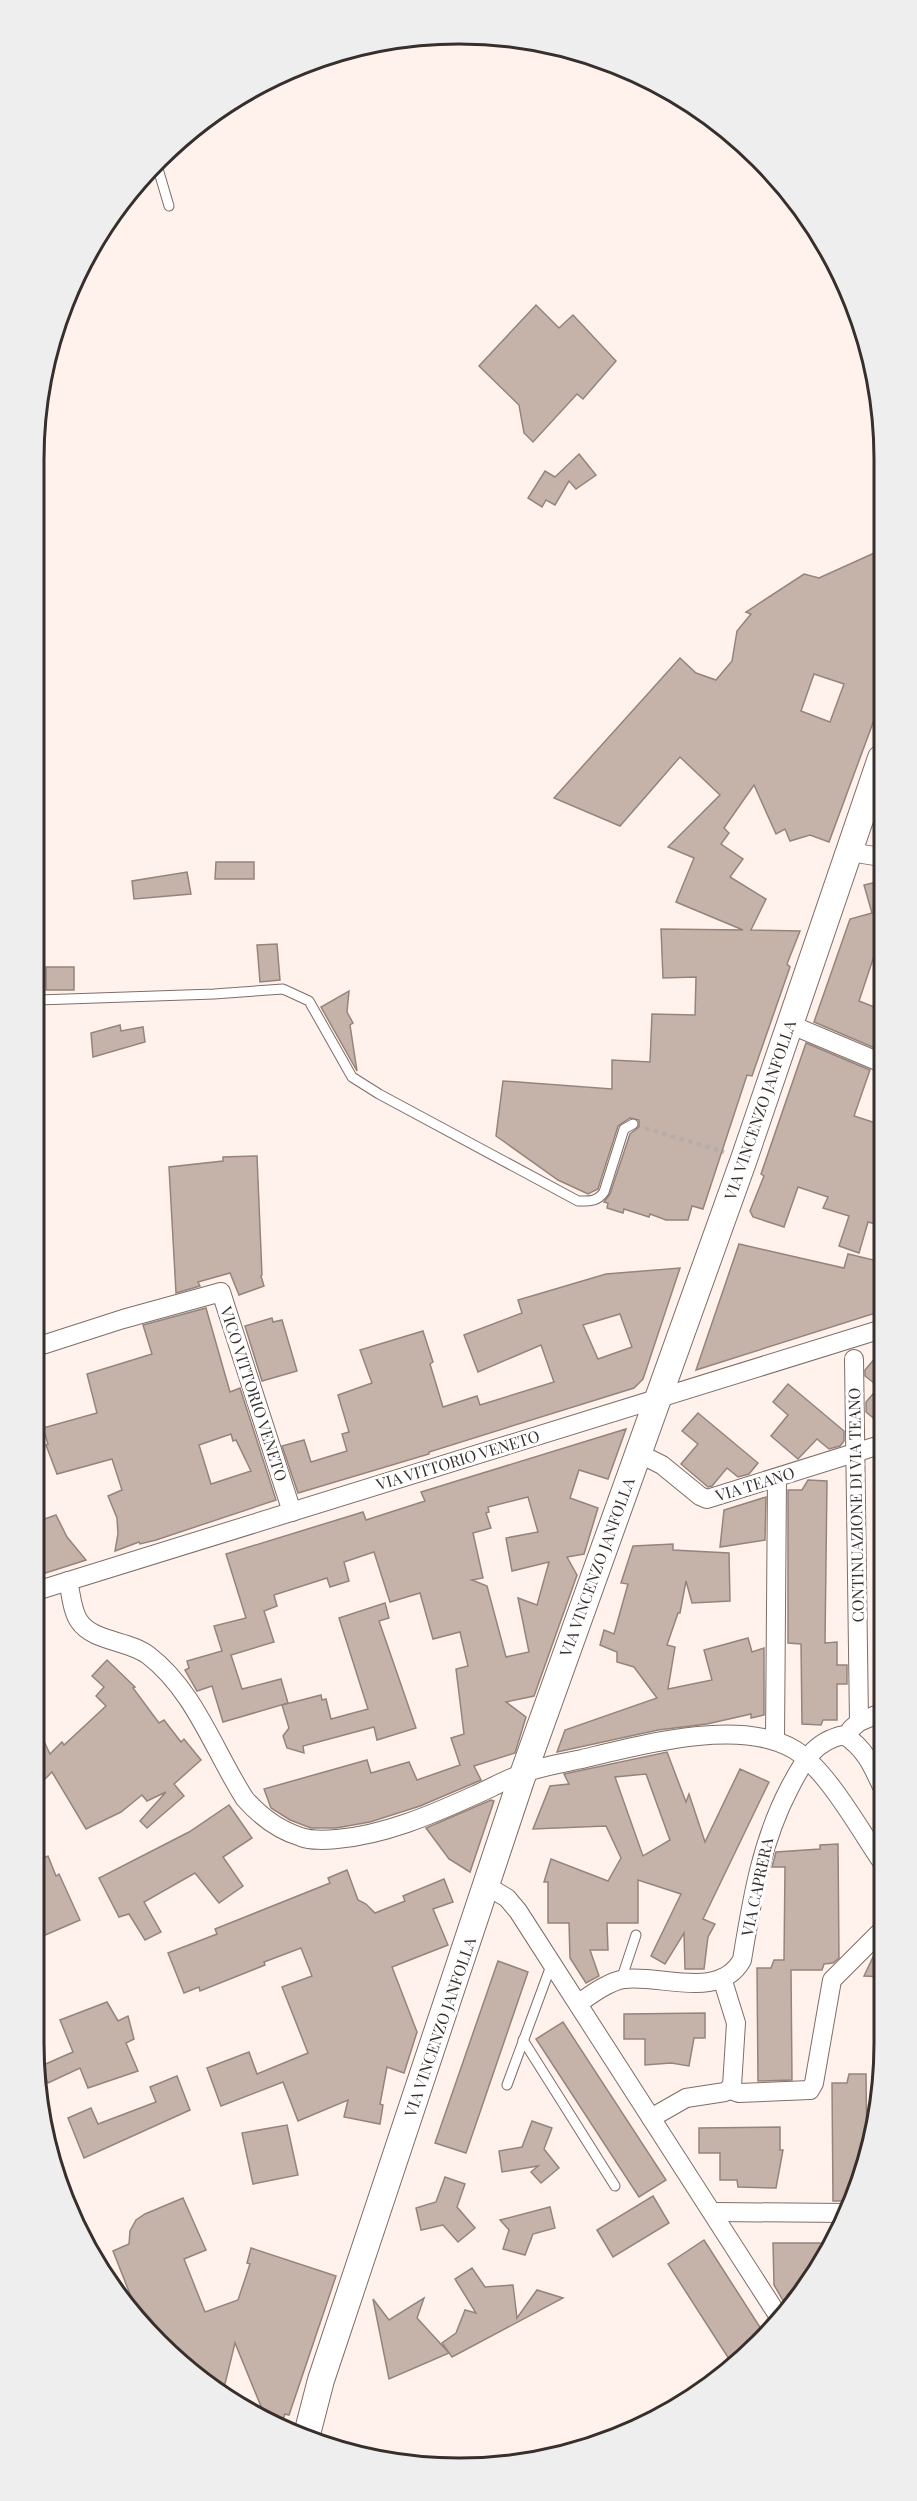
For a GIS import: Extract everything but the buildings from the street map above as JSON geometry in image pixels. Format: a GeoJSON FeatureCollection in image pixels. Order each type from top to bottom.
{"type":"FeatureCollection","features":[{"type":"Feature","properties":{"kind":"main road","name":"VIA VINCENZO JANFOLLA"},"geometry":{"type":"LineString","coordinates":[[308,2429],[321,2379],[524,1773],[744,1159],[874,779]]}},
{"type":"Feature","properties":{"kind":"main road","name":"VIA VINCENZO JANFOLLA"},"geometry":{"type":"LineString","coordinates":[[299,2425],[321,2379]]}},
{"type":"Feature","properties":{"kind":"street"},"geometry":{"type":"LineString","coordinates":[[850,852],[874,855]]}},
{"type":"Feature","properties":{"kind":"street"},"geometry":{"type":"LineString","coordinates":[[789,1024],[874,1061]]}},
{"type":"Feature","properties":{"kind":"street","name":"VICO VITTORIO VENETO"},"geometry":{"type":"LineString","coordinates":[[44,1344],[123,1319],[221,1292],[292,1512]]}},
{"type":"Feature","properties":{"kind":"street","name":"VIA VITTORIO VENETO"},"geometry":{"type":"LineString","coordinates":[[44,1589],[874,1331]]}},
{"type":"Feature","properties":{"kind":"street","name":"CONTINUAZIONE DI VIA TEANO"},"geometry":{"type":"LineString","coordinates":[[854,1359],[859,1722]]}},
{"type":"Feature","properties":{"kind":"street","name":"VIA TEANO"},"geometry":{"type":"LineString","coordinates":[[638,1453],[662,1465],[700,1496],[707,1499],[874,1447]]}},
{"type":"Feature","properties":{"kind":"street"},"geometry":{"type":"LineString","coordinates":[[775,1740],[777,1478]]}},
{"type":"Feature","properties":{"kind":"street"},"geometry":{"type":"LineString","coordinates":[[68,1581],[78,1619],[89,1632],[131,1644],[176,1680],[245,1799],[259,1814],[302,1838],[321,1840],[358,1837],[384,1830],[454,1804],[524,1773],[663,1740],[714,1736],[775,1740],[801,1755],[832,1789],[874,1850]]}},
{"type":"Feature","properties":{"kind":"street"},"geometry":{"type":"LineString","coordinates":[[801,1755],[827,1739],[844,1735],[859,1722],[874,1716]]}},
{"type":"Feature","properties":{"kind":"street"},"geometry":{"type":"LineString","coordinates":[[844,1735],[857,1743],[874,1770]]}},
{"type":"Feature","properties":{"kind":"street","name":"VIA CAPRERA"},"geometry":{"type":"LineString","coordinates":[[722,1978],[738,1967],[742,1960],[756,1880],[767,1838],[801,1755]]}},
{"type":"Feature","properties":{"kind":"street"},"geometry":{"type":"LineString","coordinates":[[487,1886],[507,1898],[518,1911],[775,2311]]}},
{"type":"Feature","properties":{"kind":"street"},"geometry":{"type":"LineString","coordinates":[[651,2118],[686,2098],[730,2090],[740,2093],[810,2090],[814,2083],[832,1980],[874,1938]]}},
{"type":"Feature","properties":{"kind":"street"},"geometry":{"type":"LineString","coordinates":[[579,2003],[621,1980],[705,1983],[722,1978],[736,2023],[733,2082],[730,2090]]}},
{"type":"Feature","properties":{"kind":"street"},"geometry":{"type":"LineString","coordinates":[[713,2212],[837,2213]]}},
{"type":"Feature","properties":{"kind":"lane"},"geometry":{"type":"LineString","coordinates":[[159,172],[169,206]]}},
{"type":"Feature","properties":{"kind":"lane"},"geometry":{"type":"LineString","coordinates":[[44,1000],[214,994],[283,989],[309,1001],[352,1077],[379,1094],[578,1201],[593,1201],[604,1192],[624,1129],[633,1124]]}},
{"type":"Feature","properties":{"kind":"lane"},"geometry":{"type":"LineString","coordinates":[[621,1980],[636,1935]]}},
{"type":"Feature","properties":{"kind":"lane"},"geometry":{"type":"LineString","coordinates":[[507,2085],[552,1963]]}},
{"type":"Feature","properties":{"kind":"lane"},"geometry":{"type":"LineString","coordinates":[[523,2040],[615,2186]]}},
{"type":"Feature","properties":{"kind":"path"},"geometry":{"type":"LineString","coordinates":[[633,1124],[744,1159]]}}]}
